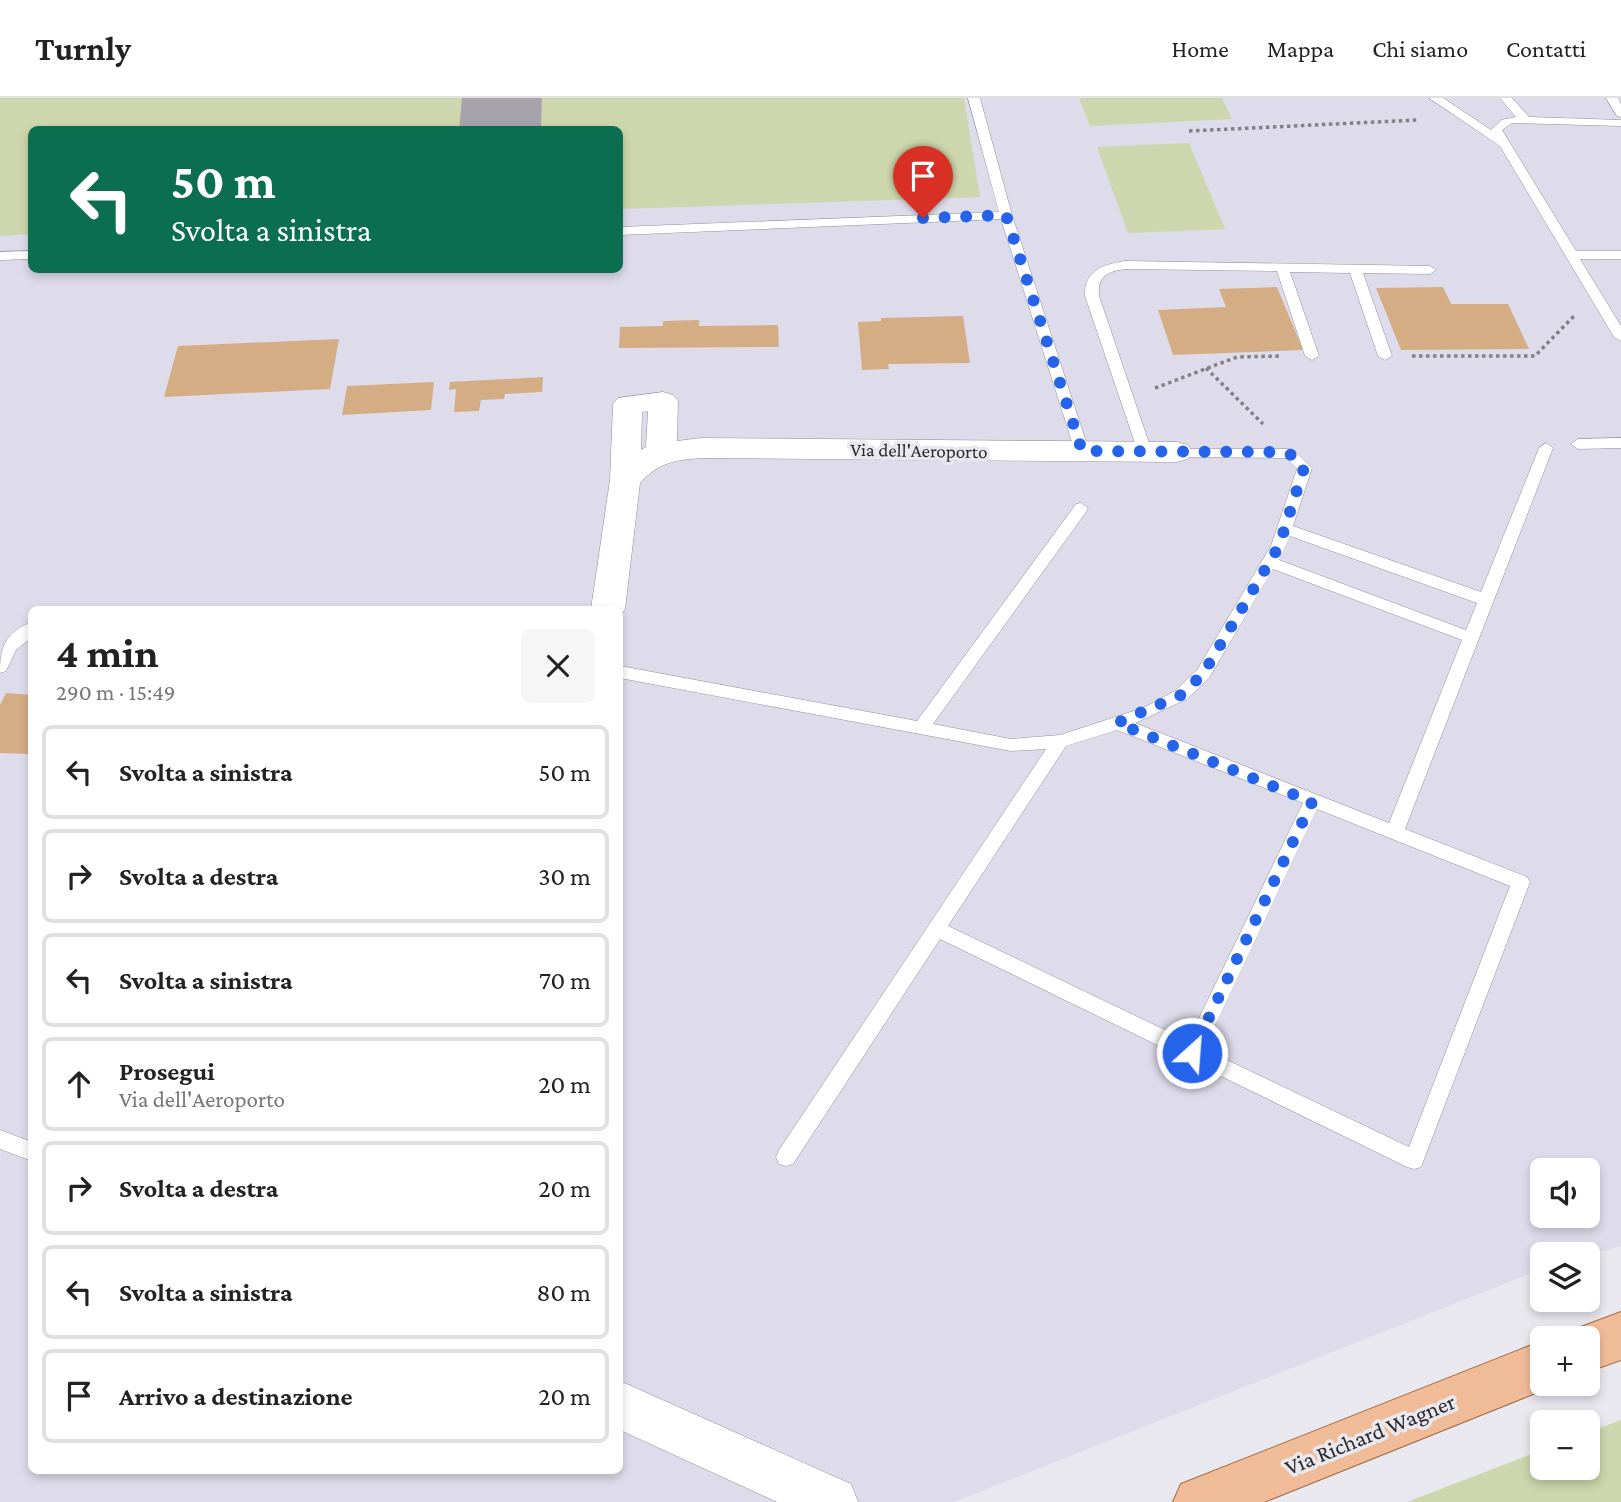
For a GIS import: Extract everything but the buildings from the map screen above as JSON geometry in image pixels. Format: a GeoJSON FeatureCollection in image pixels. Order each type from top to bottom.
{"type":"FeatureCollection","features":[{"type":"Feature","properties":{"kind":"main road"},"geometry":{"type":"LineString","coordinates":[[1600,1343],[1621,1336]]}},
{"type":"Feature","properties":{"kind":"main road","name":"Via Richard Wagner"},"geometry":{"type":"LineString","coordinates":[[1199,1502],[1530,1371]]}},
{"type":"Feature","properties":{"kind":"street"},"geometry":{"type":"LineString","coordinates":[[608,606],[625,480],[628,404],[663,401],[661,452]]}},
{"type":"Feature","properties":{"kind":"street","name":"Via dell'Aeroporto"},"geometry":{"type":"LineString","coordinates":[[625,480],[641,463],[661,452],[701,448],[1177,452]]}},
{"type":"Feature","properties":{"kind":"street"},"geometry":{"type":"LineString","coordinates":[[623,1406],[833,1502]]}},
{"type":"Feature","properties":{"kind":"lane"},"geometry":{"type":"LineString","coordinates":[[974,98],[1006,215],[1082,451]]}},
{"type":"Feature","properties":{"kind":"lane"},"geometry":{"type":"LineString","coordinates":[[1435,98],[1505,145]]}},
{"type":"Feature","properties":{"kind":"lane"},"geometry":{"type":"LineString","coordinates":[[1506,98],[1526,121]]}},
{"type":"Feature","properties":{"kind":"lane"},"geometry":{"type":"LineString","coordinates":[[1612,98],[1621,114]]}},
{"type":"Feature","properties":{"kind":"lane"},"geometry":{"type":"LineString","coordinates":[[1621,123],[1526,121],[1499,125],[1496,129],[1621,337]]}},
{"type":"Feature","properties":{"kind":"lane"},"geometry":{"type":"LineString","coordinates":[[623,231],[1006,215]]}},
{"type":"Feature","properties":{"kind":"lane"},"geometry":{"type":"LineString","coordinates":[[0,256],[28,255]]}},
{"type":"Feature","properties":{"kind":"lane"},"geometry":{"type":"LineString","coordinates":[[1572,255],[1621,255]]}},
{"type":"Feature","properties":{"kind":"lane"},"geometry":{"type":"LineString","coordinates":[[1145,452],[1092,296],[1090,284],[1094,276],[1113,267],[1126,265],[1430,270]]}},
{"type":"Feature","properties":{"kind":"lane"},"geometry":{"type":"LineString","coordinates":[[1282,267],[1312,356]]}},
{"type":"Feature","properties":{"kind":"lane"},"geometry":{"type":"LineString","coordinates":[[1355,268],[1385,356]]}},
{"type":"Feature","properties":{"kind":"lane"},"geometry":{"type":"LineString","coordinates":[[1600,302],[1621,302]]}},
{"type":"Feature","properties":{"kind":"lane"},"geometry":{"type":"LineString","coordinates":[[1578,444],[1621,443]]}},
{"type":"Feature","properties":{"kind":"lane"},"geometry":{"type":"LineString","coordinates":[[1394,834],[1546,448]]}},
{"type":"Feature","properties":{"kind":"lane"},"geometry":{"type":"LineString","coordinates":[[623,674],[1012,745],[1060,741],[1158,707],[1181,695],[1203,674],[1269,562],[1284,528],[1304,468],[1299,460],[1290,454],[1177,452]]}},
{"type":"Feature","properties":{"kind":"lane"},"geometry":{"type":"LineString","coordinates":[[920,730],[1081,509]]}},
{"type":"Feature","properties":{"kind":"lane"},"geometry":{"type":"LineString","coordinates":[[1284,528],[1486,600]]}},
{"type":"Feature","properties":{"kind":"lane"},"geometry":{"type":"LineString","coordinates":[[1269,562],[1472,638]]}},
{"type":"Feature","properties":{"kind":"lane"},"geometry":{"type":"LineString","coordinates":[[0,667],[10,646],[28,631]]}},
{"type":"Feature","properties":{"kind":"lane"},"geometry":{"type":"LineString","coordinates":[[937,929],[1414,1160],[1521,882],[1117,723]]}},
{"type":"Feature","properties":{"kind":"lane"},"geometry":{"type":"LineString","coordinates":[[786,1157],[1060,741]]}},
{"type":"Feature","properties":{"kind":"lane"},"geometry":{"type":"LineString","coordinates":[[1192,1053],[1312,802]]}},
{"type":"Feature","properties":{"kind":"lane"},"geometry":{"type":"LineString","coordinates":[[0,1139],[28,1150]]}},
{"type":"Feature","properties":{"kind":"path"},"geometry":{"type":"LineString","coordinates":[[1189,131],[1440,119],[1475,125]]}},
{"type":"Feature","properties":{"kind":"path"},"geometry":{"type":"LineString","coordinates":[[1206,368],[1299,460]]}},
{"type":"Feature","properties":{"kind":"shaded area"},"geometry":{"type":"Polygon","coordinates":[[[0,98],[1621,98],[1621,1246],[1600,1252],[1600,1242],[1530,1242],[1530,1274],[954,1502],[0,1502],[0,98]]]}},
{"type":"Feature","properties":{"kind":"green space"},"geometry":{"type":"Polygon","coordinates":[[[0,98],[469,98],[465,126],[28,126],[28,234],[0,236],[0,98]]]}},
{"type":"Feature","properties":{"kind":"green space"},"geometry":{"type":"Polygon","coordinates":[[[542,98],[964,98],[980,197],[623,209],[623,126],[541,126],[542,98]]]}},
{"type":"Feature","properties":{"kind":"green space"},"geometry":{"type":"Polygon","coordinates":[[[1079,98],[1222,98],[1232,119],[1090,126],[1079,98]]]}},
{"type":"Feature","properties":{"kind":"green space"},"geometry":{"type":"Polygon","coordinates":[[[1189,143],[1225,229],[1128,233],[1097,147],[1189,143]]]}},
{"type":"Feature","properties":{"kind":"green space"},"geometry":{"type":"Polygon","coordinates":[[[1621,1420],[1621,1502],[1407,1502],[1530,1455],[1530,1480],[1600,1480],[1600,1428],[1621,1420]]]}},
{"type":"Feature","properties":{"kind":"taxiway"},"geometry":{"type":"LineString","coordinates":[[500,126],[502,98]]}},
{"type":"Feature","properties":{"kind":"route"},"geometry":{"type":"LineString","coordinates":[[923,218],[1006,215],[1082,451],[1272,452],[1290,454],[1299,460],[1304,468],[1279,546],[1203,674],[1181,695],[1149,712],[1117,723],[1312,802],[1192,1053]]}}]}
